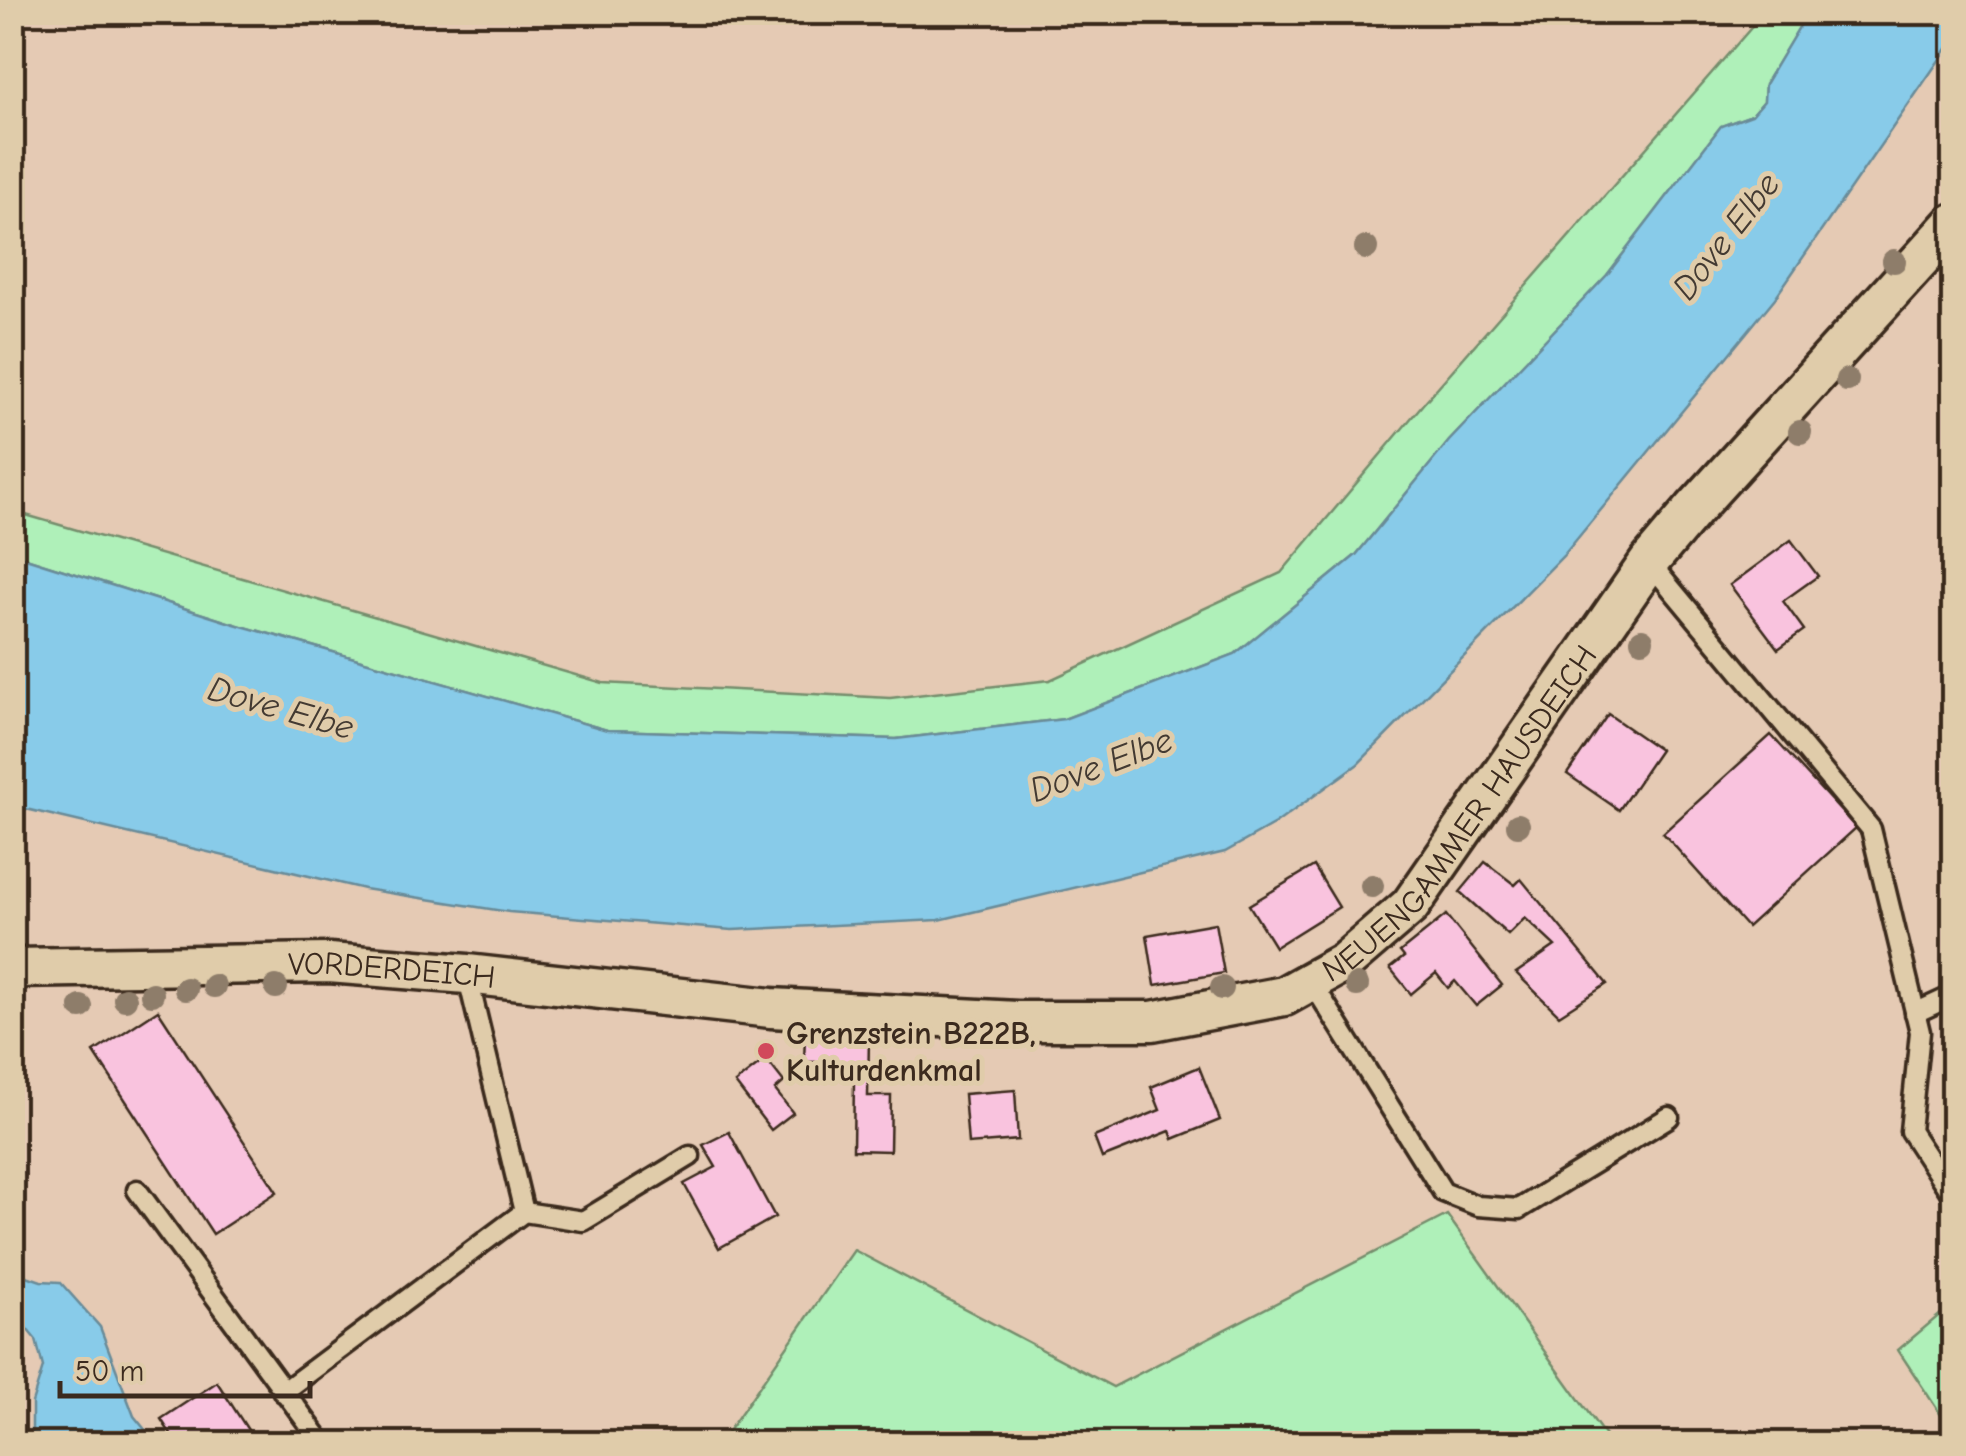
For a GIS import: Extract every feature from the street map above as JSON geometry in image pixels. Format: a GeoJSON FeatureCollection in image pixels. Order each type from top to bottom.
{"type":"FeatureCollection","features":[{"type":"Feature","properties":{"kind":"street","name":"NEUENGAMMER HAUSDEICH"},"geometry":{"type":"LineString","coordinates":[[771,1008],[1017,1021],[1152,1020],[1284,996],[1345,962],[1410,906],[1649,562],[1954,223]]}},
{"type":"Feature","properties":{"kind":"street","name":"VORDERDEICH"},"geometry":{"type":"LineString","coordinates":[[12,968],[329,963],[467,974],[771,1008]]}},
{"type":"Feature","properties":{"kind":"lane"},"geometry":{"type":"LineString","coordinates":[[1649,562],[1871,829],[1920,1032],[1910,1131],[1954,1198]]}},
{"type":"Feature","properties":{"kind":"lane"},"geometry":{"type":"LineString","coordinates":[[467,974],[524,1212]]}},
{"type":"Feature","properties":{"kind":"lane"},"geometry":{"type":"LineString","coordinates":[[1311,981],[1443,1192],[1478,1206],[1519,1210],[1669,1118]]}},
{"type":"Feature","properties":{"kind":"lane"},"geometry":{"type":"LineString","coordinates":[[1915,1013],[1954,995]]}},
{"type":"Feature","properties":{"kind":"lane"},"geometry":{"type":"LineString","coordinates":[[284,1392],[524,1212],[582,1221],[690,1156]]}},
{"type":"Feature","properties":{"kind":"lane"},"geometry":{"type":"LineString","coordinates":[[137,1190],[323,1444]]}},
{"type":"Feature","properties":{"kind":"green space"},"geometry":{"type":"Polygon","coordinates":[[[1764,13],[1808,13],[1765,84],[1764,101],[1752,115],[1721,126],[1607,275],[1449,441],[1356,555],[1235,654],[1064,719],[896,739],[607,730],[231,623],[13,554],[12,511],[603,683],[890,698],[1050,680],[1281,573],[1764,13]]]}},
{"type":"Feature","properties":{"kind":"green space"},"geometry":{"type":"Polygon","coordinates":[[[1447,1215],[1610,1443],[720,1443],[854,1250],[1113,1387],[1447,1215]]]}},
{"type":"Feature","properties":{"kind":"green space"},"geometry":{"type":"Polygon","coordinates":[[[1953,1298],[1953,1433],[1898,1350],[1942,1313],[1953,1298]]]}},
{"type":"Feature","properties":{"kind":"water","name":"Dove Elbe"},"geometry":{"type":"Polygon","coordinates":[[[1808,12],[1953,13],[1953,40],[1775,298],[1563,556],[1358,764],[1275,824],[1225,852],[939,920],[732,930],[509,912],[364,889],[13,806],[13,554],[231,623],[607,730],[896,739],[1064,719],[1235,654],[1356,555],[1449,441],[1607,275],[1721,126],[1752,115],[1764,101],[1765,84],[1808,12]]]}},
{"type":"Feature","properties":{"kind":"water"},"geometry":{"type":"Polygon","coordinates":[[[13,1264],[18,1273],[41,1281],[60,1282],[100,1327],[134,1416],[156,1443],[52,1443],[32,1433],[32,1403],[43,1367],[36,1340],[13,1312],[13,1264]]]}},
{"type":"Feature","properties":{"kind":"building"},"geometry":{"type":"Polygon","coordinates":[[[1791,540],[1818,576],[1783,601],[1804,630],[1778,649],[1730,585],[1791,540]]]}},
{"type":"Feature","properties":{"kind":"building"},"geometry":{"type":"Polygon","coordinates":[[[1608,714],[1660,750],[1619,810],[1567,774],[1608,714]]]}},
{"type":"Feature","properties":{"kind":"building"},"geometry":{"type":"Polygon","coordinates":[[[1771,735],[1856,828],[1747,927],[1663,833],[1771,735]]]}},
{"type":"Feature","properties":{"kind":"building"},"geometry":{"type":"Polygon","coordinates":[[[1485,862],[1515,885],[1521,879],[1607,984],[1559,1015],[1516,973],[1555,946],[1525,918],[1508,935],[1460,892],[1485,862]]]}},
{"type":"Feature","properties":{"kind":"building"},"geometry":{"type":"Polygon","coordinates":[[[1314,866],[1339,907],[1275,947],[1249,905],[1314,866]]]}},
{"type":"Feature","properties":{"kind":"building"},"geometry":{"type":"Polygon","coordinates":[[[1446,915],[1502,985],[1476,1006],[1455,981],[1448,988],[1436,973],[1411,994],[1390,968],[1404,957],[1400,952],[1446,915]]]}},
{"type":"Feature","properties":{"kind":"building"},"geometry":{"type":"Polygon","coordinates":[[[1215,923],[1224,973],[1155,985],[1147,935],[1215,923]]]}},
{"type":"Feature","properties":{"kind":"building"},"geometry":{"type":"Polygon","coordinates":[[[158,1010],[277,1192],[213,1234],[94,1052],[158,1010]]]}},
{"type":"Feature","properties":{"kind":"building"},"geometry":{"type":"Polygon","coordinates":[[[805,1035],[869,1036],[868,1096],[891,1096],[890,1151],[853,1150],[854,1079],[815,1078],[815,1062],[804,1062],[805,1035]]]}},
{"type":"Feature","properties":{"kind":"building"},"geometry":{"type":"Polygon","coordinates":[[[766,1059],[784,1082],[775,1090],[793,1113],[771,1130],[735,1083],[766,1059]]]}},
{"type":"Feature","properties":{"kind":"building"},"geometry":{"type":"Polygon","coordinates":[[[1199,1067],[1220,1120],[1173,1139],[1170,1131],[1102,1158],[1094,1137],[1160,1110],[1151,1087],[1199,1067]]]}},
{"type":"Feature","properties":{"kind":"building"},"geometry":{"type":"Polygon","coordinates":[[[1015,1090],[1018,1140],[968,1144],[964,1094],[1015,1090]]]}},
{"type":"Feature","properties":{"kind":"building"},"geometry":{"type":"Polygon","coordinates":[[[729,1132],[775,1217],[719,1248],[684,1184],[716,1167],[703,1145],[729,1132]]]}},
{"type":"Feature","properties":{"kind":"building"},"geometry":{"type":"Polygon","coordinates":[[[217,1382],[257,1444],[177,1444],[161,1419],[217,1382]]]}},
{"type":"Feature","properties":{"kind":"place","name":"Grenzstein B222B, Kulturdenkmal"},"geometry":{"type":"Point","coordinates":[766,1051]}}]}
